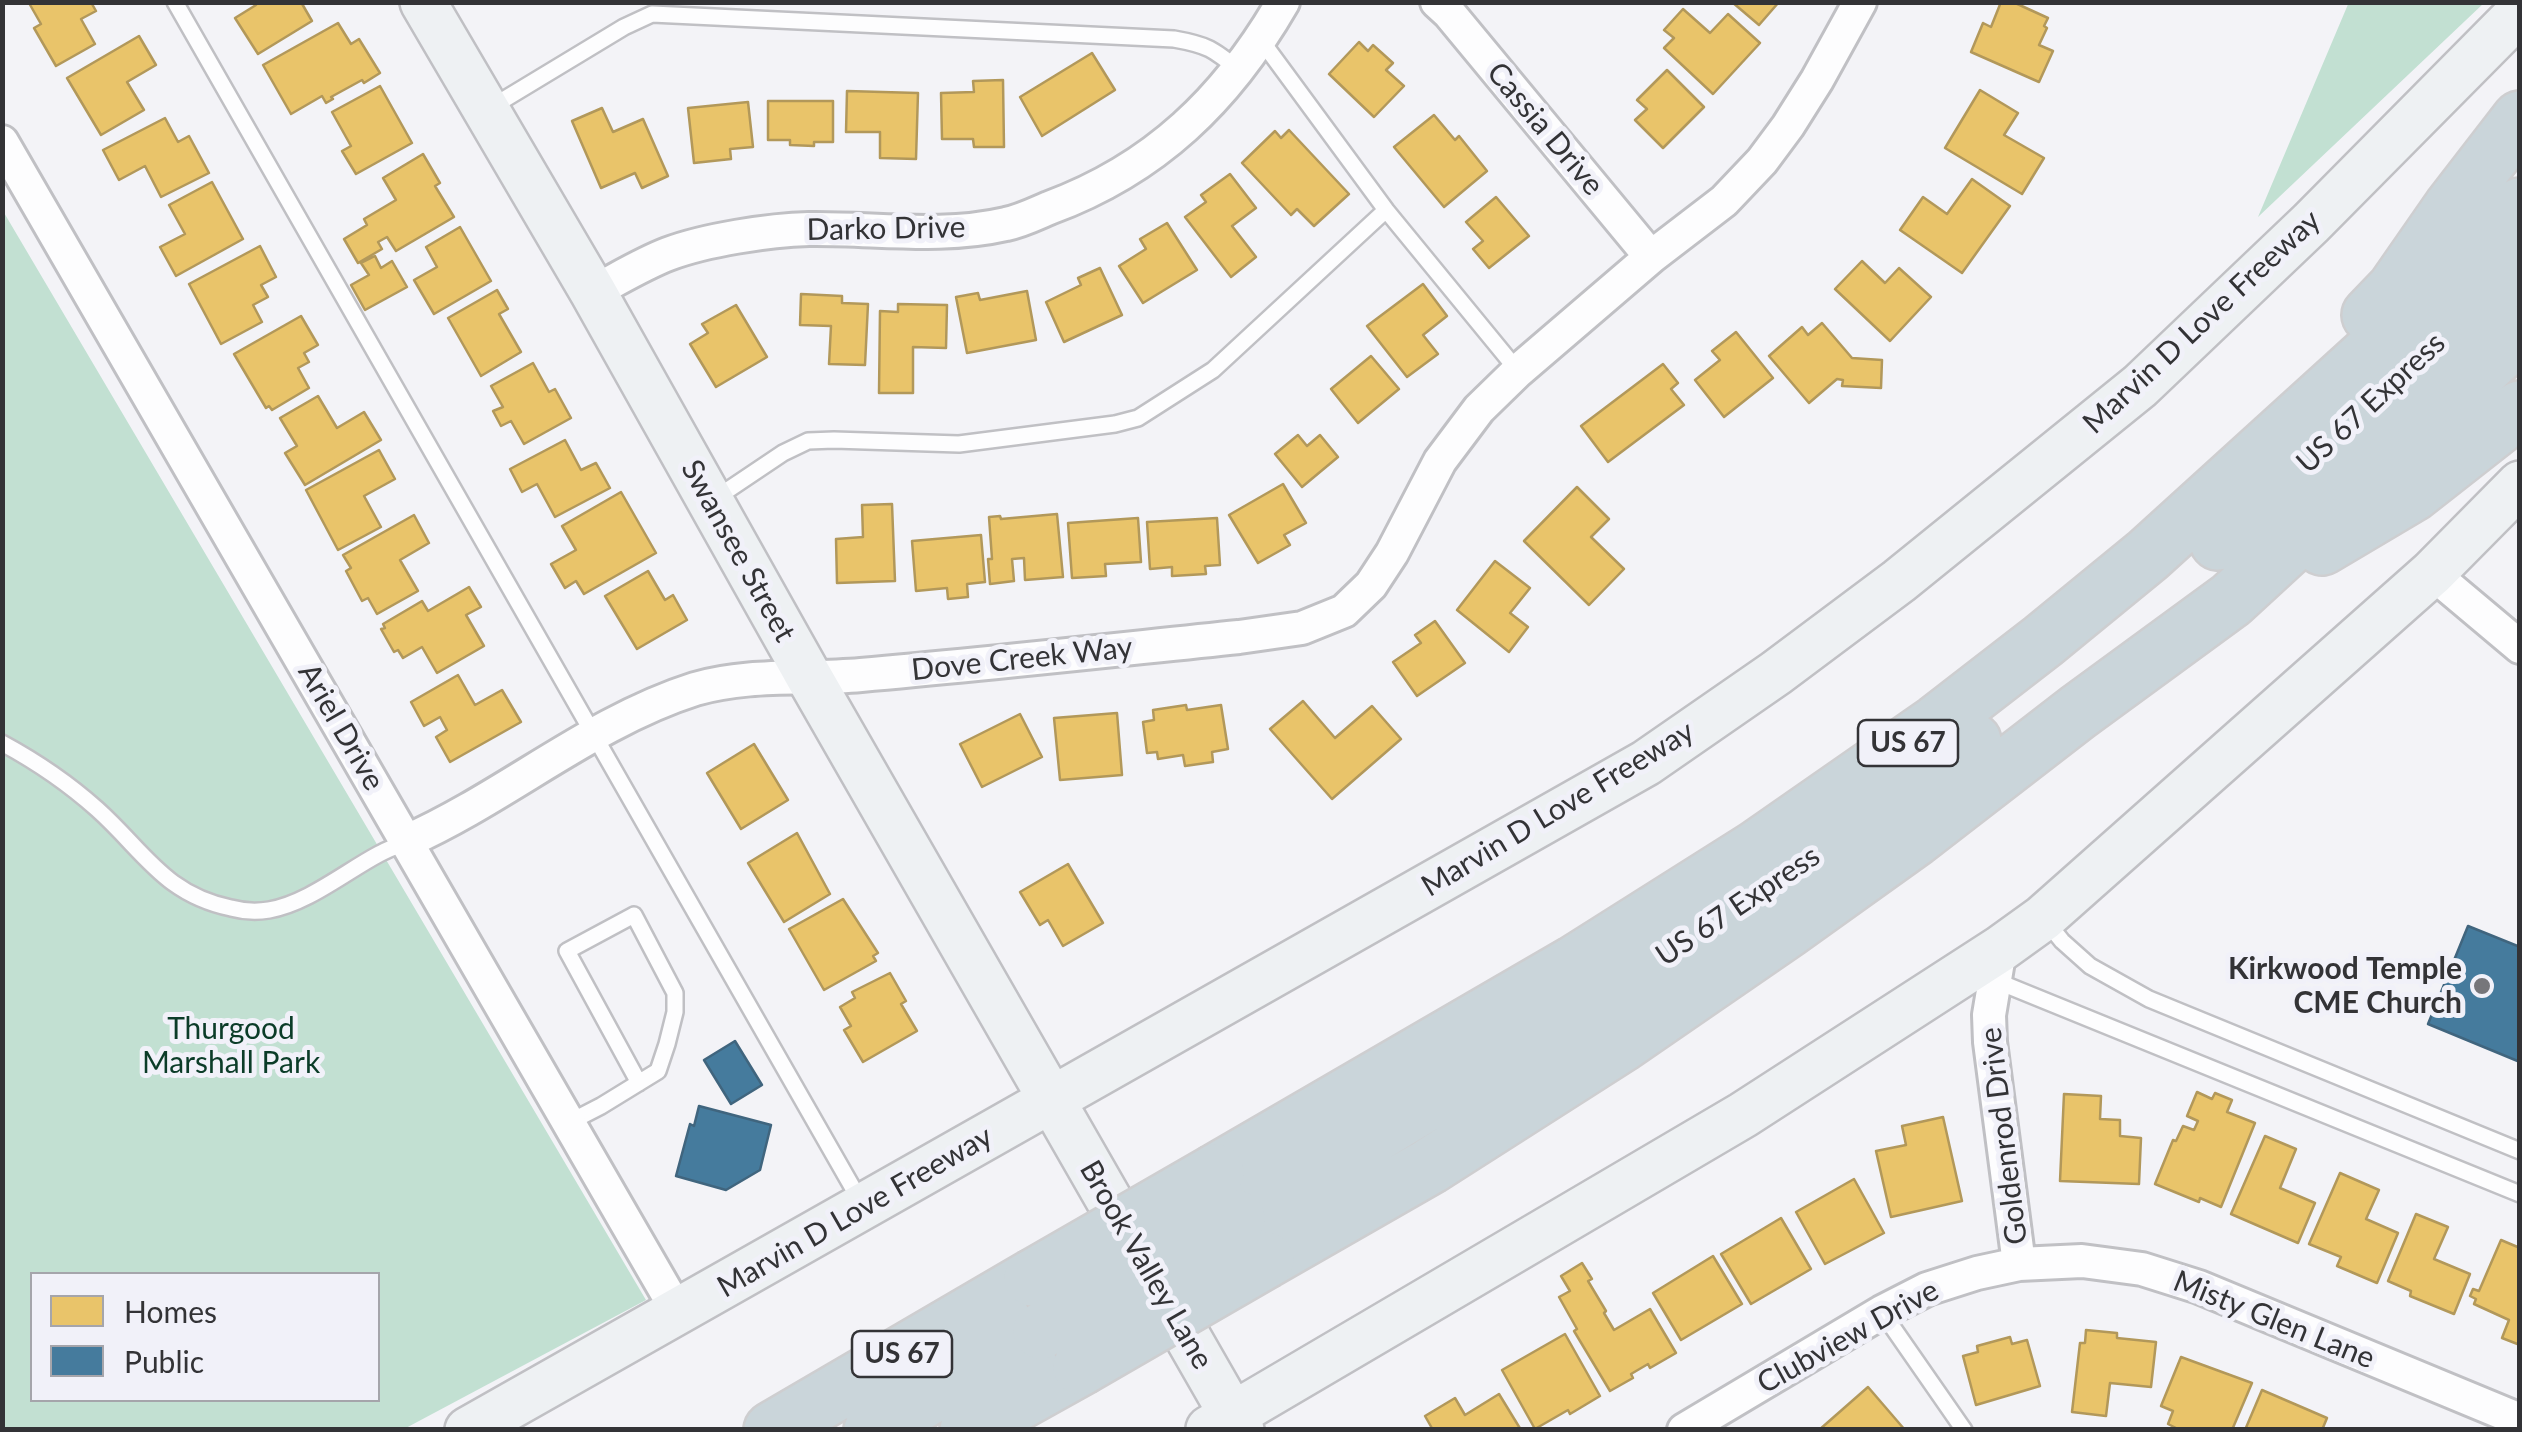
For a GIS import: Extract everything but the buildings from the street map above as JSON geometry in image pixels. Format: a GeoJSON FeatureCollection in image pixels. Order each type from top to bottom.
{"type":"FeatureCollection","features":[{"type":"Feature","properties":{"kind":"highway"},"geometry":{"type":"LineString","coordinates":[[2148,555],[2395,289],[2520,119]]}},
{"type":"Feature","properties":{"kind":"highway","name":"US 67"},"geometry":{"type":"LineString","coordinates":[[968,1430],[1061,1349],[1574,964],[1756,849],[1937,723],[2043,641],[2148,555],[2431,298],[2520,206]]}},
{"type":"Feature","properties":{"kind":"highway","name":"US 67 Express"},"geometry":{"type":"LineString","coordinates":[[1240,1217],[1639,972],[1884,809],[2100,645],[2293,476],[2520,266]]}},
{"type":"Feature","properties":{"kind":"highway","name":"US 67"},"geometry":{"type":"LineString","coordinates":[[772,1430],[1032,1278],[1430,1166],[1621,1044],[1788,929],[2232,600],[2520,334]]}},
{"type":"Feature","properties":{"kind":"highway"},"geometry":{"type":"LineString","coordinates":[[2232,600],[2414,493],[2520,408]]}},
{"type":"Feature","properties":{"kind":"highway"},"geometry":{"type":"LineString","coordinates":[[872,1430],[1061,1349]]}},
{"type":"Feature","properties":{"kind":"main road","name":"Swansee Street"},"geometry":{"type":"LineString","coordinates":[[424,2],[1052,1100]]}},
{"type":"Feature","properties":{"kind":"main road","name":"Marvin D Love Freeway"},"geometry":{"type":"LineString","coordinates":[[468,1430],[1646,762],[1776,673],[1899,581],[2140,386],[2311,223],[2520,12]]}},
{"type":"Feature","properties":{"kind":"main road"},"geometry":{"type":"LineString","coordinates":[[1227,1425],[1998,964],[2043,918],[2432,573],[2520,484]]}},
{"type":"Feature","properties":{"kind":"main road","name":"Brook Valley Lane"},"geometry":{"type":"LineString","coordinates":[[1052,1100],[1227,1425]]}},
{"type":"Feature","properties":{"kind":"street","name":"Darko Drive"},"geometry":{"type":"LineString","coordinates":[[593,292],[668,254],[742,236],[809,229],[950,232],[1008,224],[1076,198],[1149,157],[1201,113],[1240,70],[1282,2]]}},
{"type":"Feature","properties":{"kind":"street","name":"Cassia Drive"},"geometry":{"type":"LineString","coordinates":[[1437,2],[1651,257]]}},
{"type":"Feature","properties":{"kind":"street","name":"Dove Creek Way"},"geometry":{"type":"LineString","coordinates":[[407,841],[448,823],[596,734],[658,703],[699,688],[759,678],[855,676],[1239,638],[1302,628],[1344,611],[1371,585],[1440,460],[1480,409],[1518,371],[1651,257],[1724,202],[1762,161],[1788,126],[1860,2]]}},
{"type":"Feature","properties":{"kind":"street","name":"Ariel Drive"},"geometry":{"type":"LineString","coordinates":[[2,142],[678,1312]]}},
{"type":"Feature","properties":{"kind":"street"},"geometry":{"type":"LineString","coordinates":[[2432,573],[2520,648]]}},
{"type":"Feature","properties":{"kind":"street","name":"Goldenrod Drive"},"geometry":{"type":"LineString","coordinates":[[1998,964],[1990,1042],[2019,1264]]}},
{"type":"Feature","properties":{"kind":"street","name":"Misty Glen Lane"},"geometry":{"type":"LineString","coordinates":[[2019,1264],[2082,1261],[2142,1269],[2200,1287],[2520,1420]]}},
{"type":"Feature","properties":{"kind":"street","name":"Clubview Drive"},"geometry":{"type":"LineString","coordinates":[[1700,1426],[1882,1312],[1927,1289],[2019,1264]]}},
{"type":"Feature","properties":{"kind":"lane"},"geometry":{"type":"LineString","coordinates":[[176,2],[864,1207]]}},
{"type":"Feature","properties":{"kind":"lane"},"geometry":{"type":"LineString","coordinates":[[486,110],[652,14],[1174,40],[1201,44],[1240,70]]}},
{"type":"Feature","properties":{"kind":"lane"},"geometry":{"type":"LineString","coordinates":[[1261,40],[1386,210],[1518,371]]}},
{"type":"Feature","properties":{"kind":"lane"},"geometry":{"type":"LineString","coordinates":[[711,502],[783,453],[808,442],[959,444],[1138,418],[1213,370],[1386,210]]}},
{"type":"Feature","properties":{"kind":"lane","name":"Dove Creek Way"},"geometry":{"type":"LineString","coordinates":[[2,743],[51,770],[164,877],[217,905],[270,910],[307,896],[407,841]]}},
{"type":"Feature","properties":{"kind":"lane"},"geometry":{"type":"LineString","coordinates":[[568,1123],[639,1083],[658,1071],[674,1012],[675,993],[634,915],[567,951],[639,1083]]}},
{"type":"Feature","properties":{"kind":"lane"},"geometry":{"type":"LineString","coordinates":[[2043,918],[2090,966],[2149,999],[2520,1151]]}},
{"type":"Feature","properties":{"kind":"lane"},"geometry":{"type":"LineString","coordinates":[[1998,964],[2520,1194]]}},
{"type":"Feature","properties":{"kind":"lane"},"geometry":{"type":"LineString","coordinates":[[1882,1312],[1964,1430]]}},
{"type":"Feature","properties":{"kind":"green space"},"geometry":{"type":"Polygon","coordinates":[[[2349,2],[2484,3],[2258,217],[2349,2]]]}},
{"type":"Feature","properties":{"kind":"green space","name":"Thurgood Marshall Park"},"geometry":{"type":"Polygon","coordinates":[[[3,211],[646,1300],[404,1429],[3,1429],[3,211]]]}},
{"type":"Feature","properties":{"kind":"place","name":"Kirkwood Temple CME Church"},"geometry":{"type":"Point","coordinates":[2482,986]}}]}
